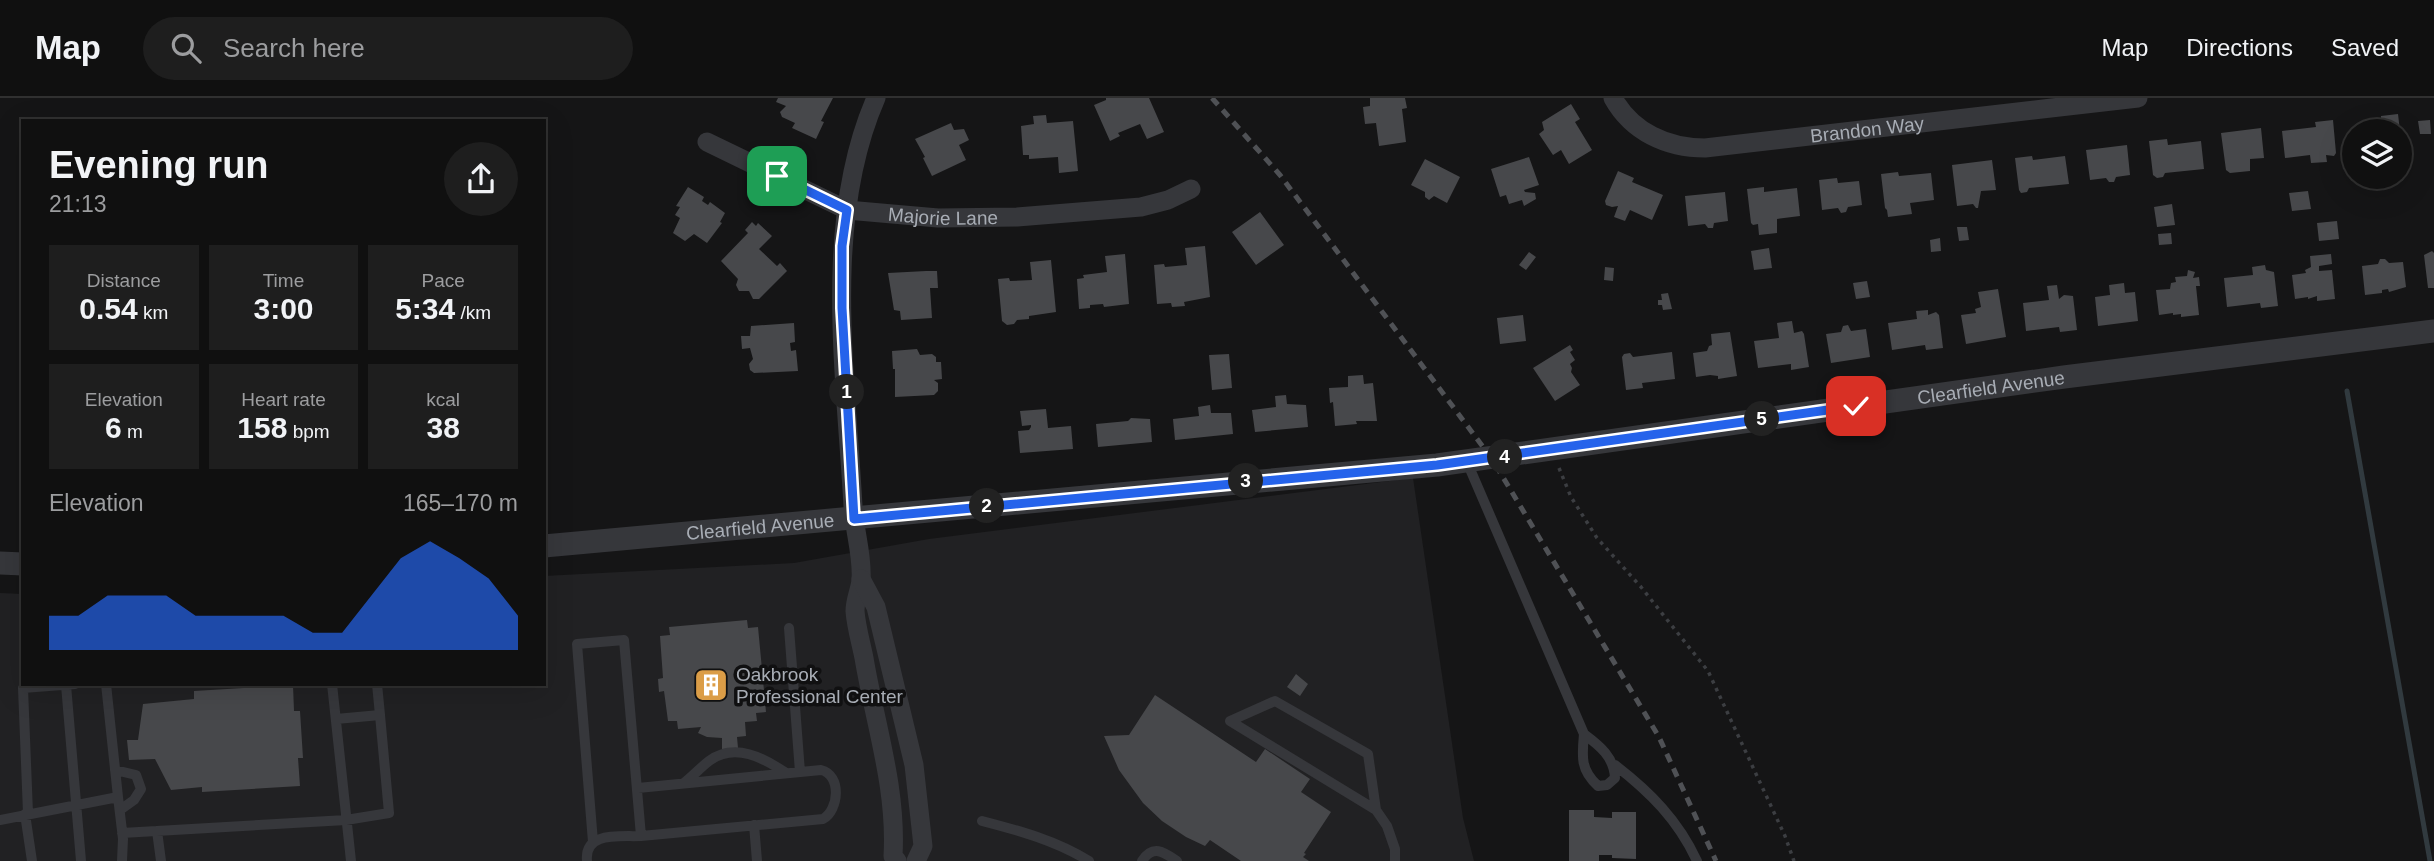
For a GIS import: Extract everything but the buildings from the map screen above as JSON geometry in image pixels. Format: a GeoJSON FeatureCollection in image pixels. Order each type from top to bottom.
{"type":"FeatureCollection","features":[{"type":"Feature","properties":{"kind":"street"},"geometry":{"type":"LineString","coordinates":[[876,98],[864,126],[847,210],[842,246],[842,308],[854,519],[861,579],[855,610],[890,787],[893,856],[897,861]]}},
{"type":"Feature","properties":{"kind":"street","name":"Brandon Way"},"geometry":{"type":"LineString","coordinates":[[1613,98],[1628,118],[1644,132],[1662,142],[1685,148],[1705,148],[2138,98]]}},
{"type":"Feature","properties":{"kind":"street","name":"Majorie Lane"},"geometry":{"type":"LineString","coordinates":[[707,142],[847,210],[937,218],[1017,217],[1141,207],[1168,200],[1191,189]]}},
{"type":"Feature","properties":{"kind":"street","name":"Clearfield Avenue"},"geometry":{"type":"LineString","coordinates":[[546,546],[1467,462],[1957,391],[2434,331]]}},
{"type":"Feature","properties":{"kind":"street"},"geometry":{"type":"LineString","coordinates":[[0,563],[21,564]]}},
{"type":"Feature","properties":{"kind":"street"},"geometry":{"type":"LineString","coordinates":[[861,579],[876,607],[914,765],[923,846],[916,861]]}},
{"type":"Feature","properties":{"kind":"lane"},"geometry":{"type":"LineString","coordinates":[[1467,462],[1584,734],[1582,760],[1588,777],[1598,786],[1607,785],[1615,778],[1615,765]]}},
{"type":"Feature","properties":{"kind":"lane"},"geometry":{"type":"LineString","coordinates":[[789,628],[800,772]]}},
{"type":"Feature","properties":{"kind":"lane"},"geometry":{"type":"LineString","coordinates":[[593,842],[577,644],[624,640],[641,836]]}},
{"type":"Feature","properties":{"kind":"lane"},"geometry":{"type":"LineString","coordinates":[[32,861],[26,813],[23,688],[52,686]]}},
{"type":"Feature","properties":{"kind":"lane"},"geometry":{"type":"LineString","coordinates":[[66,686],[81,861]]}},
{"type":"Feature","properties":{"kind":"lane"},"geometry":{"type":"LineString","coordinates":[[106,686],[120,810],[122,861]]}},
{"type":"Feature","properties":{"kind":"lane"},"geometry":{"type":"LineString","coordinates":[[332,686],[350,858],[337,861]]}},
{"type":"Feature","properties":{"kind":"lane"},"geometry":{"type":"LineString","coordinates":[[122,834],[346,820],[389,813],[377,686]]}},
{"type":"Feature","properties":{"kind":"lane"},"geometry":{"type":"LineString","coordinates":[[1377,810],[1230,721],[1275,701],[1368,754],[1377,810],[1387,826],[1395,849],[1395,861]]}},
{"type":"Feature","properties":{"kind":"lane"},"geometry":{"type":"LineString","coordinates":[[336,719],[380,715]]}},
{"type":"Feature","properties":{"kind":"lane"},"geometry":{"type":"LineString","coordinates":[[1584,734],[1599,745],[1615,765],[1659,802],[1690,846],[1697,861]]}},
{"type":"Feature","properties":{"kind":"lane"},"geometry":{"type":"LineString","coordinates":[[684,783],[720,755],[748,752],[787,773]]}},
{"type":"Feature","properties":{"kind":"lane"},"geometry":{"type":"LineString","coordinates":[[115,770],[136,775],[141,789],[134,800],[120,810]]}},
{"type":"Feature","properties":{"kind":"lane"},"geometry":{"type":"LineString","coordinates":[[587,861],[586,853],[599,838],[823,819],[830,815],[835,805],[834,779],[829,772],[821,770],[638,788]]}},
{"type":"Feature","properties":{"kind":"lane"},"geometry":{"type":"LineString","coordinates":[[0,820],[118,797]]}},
{"type":"Feature","properties":{"kind":"lane"},"geometry":{"type":"LineString","coordinates":[[982,821],[1032,834],[1068,848],[1088,861]]}},
{"type":"Feature","properties":{"kind":"lane"},"geometry":{"type":"LineString","coordinates":[[754,825],[757,861]]}},
{"type":"Feature","properties":{"kind":"lane"},"geometry":{"type":"LineString","coordinates":[[157,831],[161,861]]}},
{"type":"Feature","properties":{"kind":"lane"},"geometry":{"type":"LineString","coordinates":[[1142,861],[1155,850],[1162,850],[1177,861]]}},
{"type":"Feature","properties":{"kind":"path"},"geometry":{"type":"LineString","coordinates":[[1552,450],[1571,497],[1597,538],[1641,587],[1707,671],[1785,836],[1794,861]]}},
{"type":"Feature","properties":{"kind":"shaded area"},"geometry":{"type":"Polygon","coordinates":[[[1413,478],[1463,818],[1474,861],[0,861],[0,593],[21,594],[21,686],[546,686],[546,576],[794,563],[929,539],[1413,478]]]}},
{"type":"Feature","properties":{"kind":"waterway"},"geometry":{"type":"LineString","coordinates":[[2347,391],[2430,861]]}},
{"type":"Feature","properties":{"kind":"railway"},"geometry":{"type":"LineString","coordinates":[[1212,98],[1280,175],[1492,459],[1659,737],[1716,861]]}},
{"type":"Feature","properties":{"kind":"place","name":"Oakbrook Professional Center"},"geometry":{"type":"Point","coordinates":[711,685]}},
{"type":"Feature","properties":{"kind":"route"},"geometry":{"type":"LineString","coordinates":[[777,176],[847,210],[842,246],[842,308],[854,519],[1492,459],[1856,406]]}}]}
